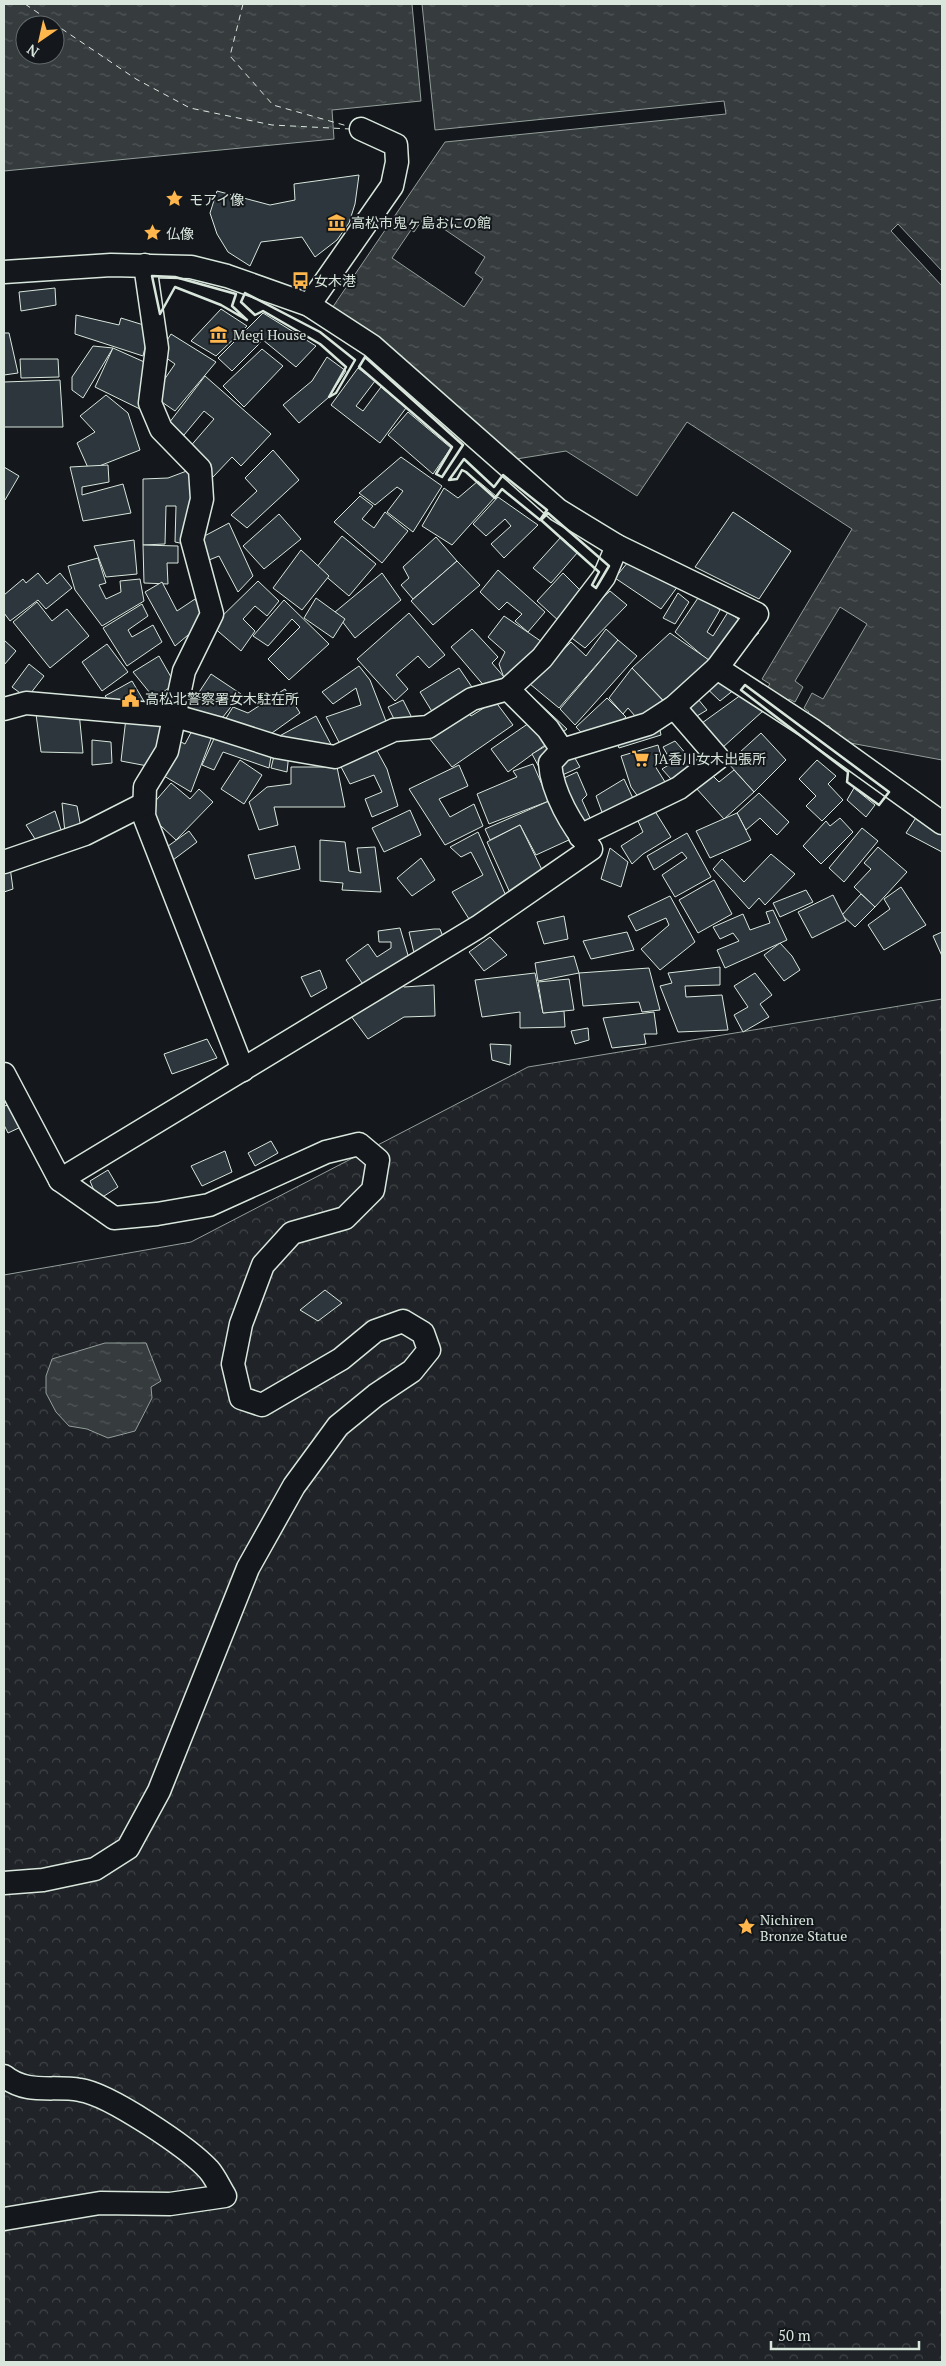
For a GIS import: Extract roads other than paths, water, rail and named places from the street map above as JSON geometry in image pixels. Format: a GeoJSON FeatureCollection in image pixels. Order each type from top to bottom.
{"type":"FeatureCollection","features":[{"type":"Feature","properties":{"kind":"street"},"geometry":{"type":"LineString","coordinates":[[309,304],[344,258],[392,186],[397,162],[396,145],[361,130]]}},
{"type":"Feature","properties":{"kind":"street"},"geometry":{"type":"LineString","coordinates":[[4,272],[111,264],[191,268],[236,279],[309,304],[372,346],[558,510],[617,546],[757,614],[717,668],[674,707],[648,724],[562,750],[550,763],[551,775],[562,804],[580,836],[591,848],[517,902],[60,1180]]}},
{"type":"Feature","properties":{"kind":"street"},"geometry":{"type":"LineString","coordinates":[[145,265],[157,348],[150,403],[161,428],[200,469],[202,499],[192,540],[212,614],[184,671],[167,751],[145,787],[144,816],[243,1070]]}},
{"type":"Feature","properties":{"kind":"street"},"geometry":{"type":"LineString","coordinates":[[4,709],[26,703],[175,716],[277,747],[336,757],[394,730],[428,727],[472,699],[508,690],[542,658],[596,588],[604,577],[617,546]]}},
{"type":"Feature","properties":{"kind":"street"},"geometry":{"type":"LineString","coordinates":[[717,668],[811,730],[942,823]]}},
{"type":"Feature","properties":{"kind":"street"},"geometry":{"type":"LineString","coordinates":[[508,690],[548,729],[562,750]]}},
{"type":"Feature","properties":{"kind":"street"},"geometry":{"type":"LineString","coordinates":[[580,836],[679,788],[718,758],[674,707]]}},
{"type":"Feature","properties":{"kind":"street"},"geometry":{"type":"LineString","coordinates":[[4,862],[85,834],[144,804]]}},
{"type":"Feature","properties":{"kind":"street"},"geometry":{"type":"LineString","coordinates":[[4,1074],[60,1180],[114,1218],[209,1206],[326,1152],[359,1144],[378,1160],[373,1190],[345,1218],[292,1234],[263,1265],[241,1324],[233,1364],[241,1398],[262,1405],[341,1359],[375,1331],[403,1322],[423,1333],[429,1350],[412,1371],[376,1395],[338,1426],[294,1486],[248,1568],[159,1791],[128,1848],[95,1869],[43,1880],[4,1883]]}},
{"type":"Feature","properties":{"kind":"street"},"geometry":{"type":"LineString","coordinates":[[4,2076],[13,2083],[43,2090],[81,2090],[124,2109],[178,2144],[210,2171],[225,2196],[170,2204],[100,2203],[4,2219]]}},
{"type":"Feature","properties":{"kind":"water"},"geometry":{"type":"Polygon","coordinates":[[[4,4],[412,4],[421,101],[332,110],[334,139],[4,171],[4,4]]]}},
{"type":"Feature","properties":{"kind":"water"},"geometry":{"type":"Polygon","coordinates":[[[422,4],[942,4],[942,271],[898,224],[891,231],[942,286],[942,760],[845,742],[828,725],[826,728],[807,715],[809,712],[804,708],[812,693],[823,699],[867,624],[840,607],[795,681],[803,687],[795,702],[789,699],[788,701],[767,688],[770,684],[762,679],[852,529],[687,422],[637,496],[566,451],[504,461],[328,314],[445,142],[726,114],[724,101],[435,130],[422,4]]]}},
{"type":"Feature","properties":{"kind":"water"},"geometry":{"type":"Polygon","coordinates":[[[105,1343],[146,1343],[161,1381],[151,1387],[152,1398],[135,1431],[108,1438],[87,1429],[69,1426],[56,1412],[46,1393],[46,1376],[52,1359],[105,1343]]]}},
{"type":"Feature","properties":{"kind":"place","name":"モアイ像"},"geometry":{"type":"Point","coordinates":[175,199]}},
{"type":"Feature","properties":{"kind":"place","name":"高松市鬼ヶ島おにの館"},"geometry":{"type":"Point","coordinates":[337,222]}},
{"type":"Feature","properties":{"kind":"place","name":"仏像"},"geometry":{"type":"Point","coordinates":[152,233]}},
{"type":"Feature","properties":{"kind":"place","name":"女木港"},"geometry":{"type":"Point","coordinates":[300,280]}},
{"type":"Feature","properties":{"kind":"place","name":"Megi House"},"geometry":{"type":"Point","coordinates":[219,334]}},
{"type":"Feature","properties":{"kind":"place","name":"高松北警察署女木駐在所"},"geometry":{"type":"Point","coordinates":[131,698]}},
{"type":"Feature","properties":{"kind":"place","name":"JA香川女木出張所"},"geometry":{"type":"Point","coordinates":[640,758]}},
{"type":"Feature","properties":{"kind":"place","name":"Nichiren Bronze Statue"},"geometry":{"type":"Point","coordinates":[746,1927]}}]}
